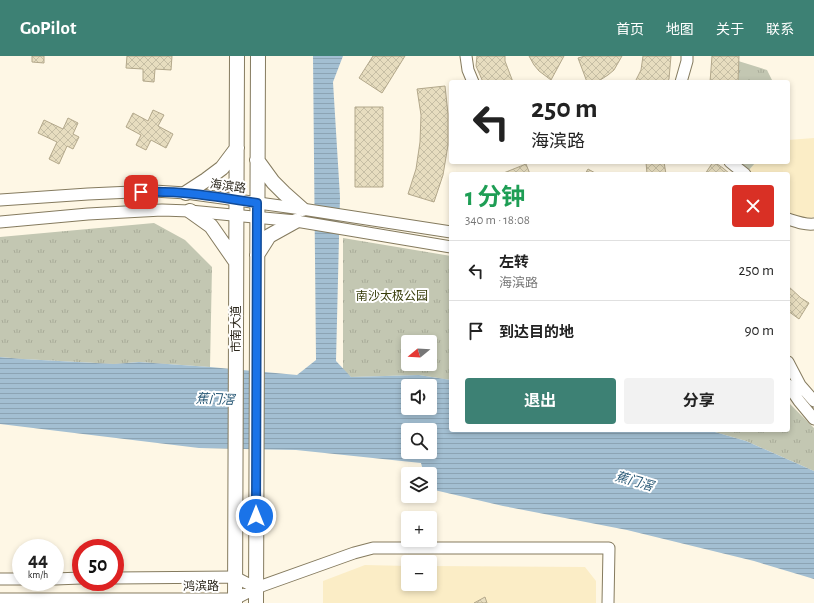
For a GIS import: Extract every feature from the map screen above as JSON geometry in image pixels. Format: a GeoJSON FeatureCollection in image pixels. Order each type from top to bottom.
{"type":"FeatureCollection","features":[{"type":"Feature","properties":{"kind":"main road","name":"市南大道"},"geometry":{"type":"LineString","coordinates":[[235,601],[238,56]]}},
{"type":"Feature","properties":{"kind":"main road","name":"市南大道"},"geometry":{"type":"LineString","coordinates":[[256,603],[258,56]]}},
{"type":"Feature","properties":{"kind":"main road"},"geometry":{"type":"LineString","coordinates":[[186,193],[222,168],[237,148]]}},
{"type":"Feature","properties":{"kind":"main road"},"geometry":{"type":"LineString","coordinates":[[257,160],[273,182],[284,193],[299,215],[269,236],[257,255]]}},
{"type":"Feature","properties":{"kind":"main road"},"geometry":{"type":"LineString","coordinates":[[190,210],[211,226],[236,262]]}},
{"type":"Feature","properties":{"kind":"street"},"geometry":{"type":"LineString","coordinates":[[466,56],[468,70],[472,80]]}},
{"type":"Feature","properties":{"kind":"street"},"geometry":{"type":"LineString","coordinates":[[682,80],[687,56]]}},
{"type":"Feature","properties":{"kind":"street"},"geometry":{"type":"LineString","coordinates":[[732,164],[742,172]]}},
{"type":"Feature","properties":{"kind":"street","name":"海滨路"},"geometry":{"type":"LineString","coordinates":[[0,200],[154,191],[186,193],[257,203],[351,230],[449,246]]}},
{"type":"Feature","properties":{"kind":"street","name":"海滨路"},"geometry":{"type":"LineString","coordinates":[[0,222],[96,214],[190,210],[257,217],[299,215],[353,217],[449,232]]}},
{"type":"Feature","properties":{"kind":"street"},"geometry":{"type":"LineString","coordinates":[[790,220],[797,223],[814,224]]}},
{"type":"Feature","properties":{"kind":"street"},"geometry":{"type":"LineString","coordinates":[[790,366],[800,385],[814,401]]}},
{"type":"Feature","properties":{"kind":"street"},"geometry":{"type":"LineString","coordinates":[[800,385],[814,386]]}},
{"type":"Feature","properties":{"kind":"street"},"geometry":{"type":"LineString","coordinates":[[790,388],[814,419]]}},
{"type":"Feature","properties":{"kind":"street"},"geometry":{"type":"LineString","coordinates":[[256,588],[354,553],[373,548],[609,548],[608,603]]}},
{"type":"Feature","properties":{"kind":"street","name":"鸿滨路"},"geometry":{"type":"LineString","coordinates":[[124,578],[235,577],[256,588]]}},
{"type":"Feature","properties":{"kind":"street"},"geometry":{"type":"LineString","coordinates":[[0,579],[12,579]]}},
{"type":"Feature","properties":{"kind":"street","name":"鸿滨路"},"geometry":{"type":"LineString","coordinates":[[0,599],[20,601],[235,601],[256,588]]}},
{"type":"Feature","properties":{"kind":"shaded area"},"geometry":{"type":"Polygon","coordinates":[[[814,138],[814,217],[809,218],[790,214],[790,172],[751,172],[749,170],[754,164],[790,164],[790,140],[814,138]]]}},
{"type":"Feature","properties":{"kind":"shaded area"},"geometry":{"type":"Polygon","coordinates":[[[365,565],[401,566],[401,591],[437,591],[437,566],[585,567],[596,581],[596,603],[323,603],[323,581],[365,565]]]}},
{"type":"Feature","properties":{"kind":"green space"},"geometry":{"type":"Polygon","coordinates":[[[735,60],[767,70],[772,80],[731,80],[735,60]]]}},
{"type":"Feature","properties":{"kind":"green space"},"geometry":{"type":"Polygon","coordinates":[[[742,164],[754,164],[749,170],[742,164]]]}},
{"type":"Feature","properties":{"kind":"green space"},"geometry":{"type":"Polygon","coordinates":[[[154,223],[185,240],[212,267],[210,367],[139,362],[114,364],[0,357],[0,237],[154,223]]]}},
{"type":"Feature","properties":{"kind":"green space","name":"南沙太极公园"},"geometry":{"type":"Polygon","coordinates":[[[343,238],[449,256],[449,380],[419,375],[351,377],[343,371],[343,238]]]}},
{"type":"Feature","properties":{"kind":"green space"},"geometry":{"type":"Polygon","coordinates":[[[790,404],[814,428],[814,471],[746,441],[715,432],[790,432],[790,404]]]}},
{"type":"Feature","properties":{"kind":"water","name":"蕉门滘"},"geometry":{"type":"Polygon","coordinates":[[[313,56],[343,56],[333,82],[340,197],[336,361],[351,377],[419,375],[449,380],[449,432],[715,432],[746,441],[814,471],[814,579],[754,561],[627,530],[503,506],[437,491],[437,467],[422,467],[421,463],[296,450],[199,448],[0,424],[0,357],[114,364],[139,362],[297,375],[316,360],[313,56]]]}},
{"type":"Feature","properties":{"kind":"building"},"geometry":{"type":"Polygon","coordinates":[[[32,56],[44,56],[44,63],[32,62],[32,56]]]}},
{"type":"Feature","properties":{"kind":"building"},"geometry":{"type":"Polygon","coordinates":[[[127,56],[172,56],[171,70],[155,69],[154,82],[143,81],[143,69],[126,68],[127,56]]]}},
{"type":"Feature","properties":{"kind":"building"},"geometry":{"type":"Polygon","coordinates":[[[373,56],[405,56],[382,93],[359,78],[373,56]]]}},
{"type":"Feature","properties":{"kind":"building"},"geometry":{"type":"Polygon","coordinates":[[[477,56],[505,56],[505,61],[512,80],[482,80],[476,66],[477,56]]]}},
{"type":"Feature","properties":{"kind":"building"},"geometry":{"type":"Polygon","coordinates":[[[529,56],[564,56],[551,80],[539,71],[529,56]]]}},
{"type":"Feature","properties":{"kind":"building"},"geometry":{"type":"Polygon","coordinates":[[[585,56],[622,56],[614,70],[600,80],[586,80],[578,58],[585,56]]]}},
{"type":"Feature","properties":{"kind":"building"},"geometry":{"type":"Polygon","coordinates":[[[643,56],[671,56],[668,80],[636,80],[641,70],[643,56]]]}},
{"type":"Feature","properties":{"kind":"building"},"geometry":{"type":"Polygon","coordinates":[[[712,56],[739,56],[738,80],[710,80],[712,56]]]}},
{"type":"Feature","properties":{"kind":"building"},"geometry":{"type":"Polygon","coordinates":[[[445,86],[448,114],[448,145],[443,175],[434,202],[408,194],[416,169],[420,142],[421,115],[417,89],[445,86]]]}},
{"type":"Feature","properties":{"kind":"building"},"geometry":{"type":"Polygon","coordinates":[[[355,107],[383,107],[383,187],[355,187],[355,107]]]}},
{"type":"Feature","properties":{"kind":"building"},"geometry":{"type":"Polygon","coordinates":[[[153,110],[164,115],[158,126],[173,134],[166,148],[151,140],[146,150],[136,145],[141,135],[126,127],[133,113],[148,121],[153,110]]]}},
{"type":"Feature","properties":{"kind":"building"},"geometry":{"type":"Polygon","coordinates":[[[68,118],[78,123],[73,134],[79,137],[73,149],[67,146],[59,164],[49,159],[57,142],[38,133],[44,120],[63,129],[68,118]]]}},
{"type":"Feature","properties":{"kind":"building"},"geometry":{"type":"Polygon","coordinates":[[[526,164],[529,172],[506,172],[526,164]]]}},
{"type":"Feature","properties":{"kind":"building"},"geometry":{"type":"Polygon","coordinates":[[[646,164],[664,164],[666,172],[647,172],[646,164]]]}},
{"type":"Feature","properties":{"kind":"building"},"geometry":{"type":"Polygon","coordinates":[[[712,164],[717,164],[728,172],[706,172],[712,164]]]}},
{"type":"Feature","properties":{"kind":"building"},"geometry":{"type":"Polygon","coordinates":[[[588,169],[593,172],[586,172],[588,169]]]}},
{"type":"Feature","properties":{"kind":"building"},"geometry":{"type":"Polygon","coordinates":[[[790,288],[809,303],[799,319],[790,312],[790,288]]]}},
{"type":"Feature","properties":{"kind":"building"},"geometry":{"type":"Polygon","coordinates":[[[485,597],[487,603],[474,603],[485,597]]]}},
{"type":"Feature","properties":{"kind":"route"},"geometry":{"type":"LineString","coordinates":[[141,192],[154,191],[186,193],[257,203],[256,516]]}}]}
